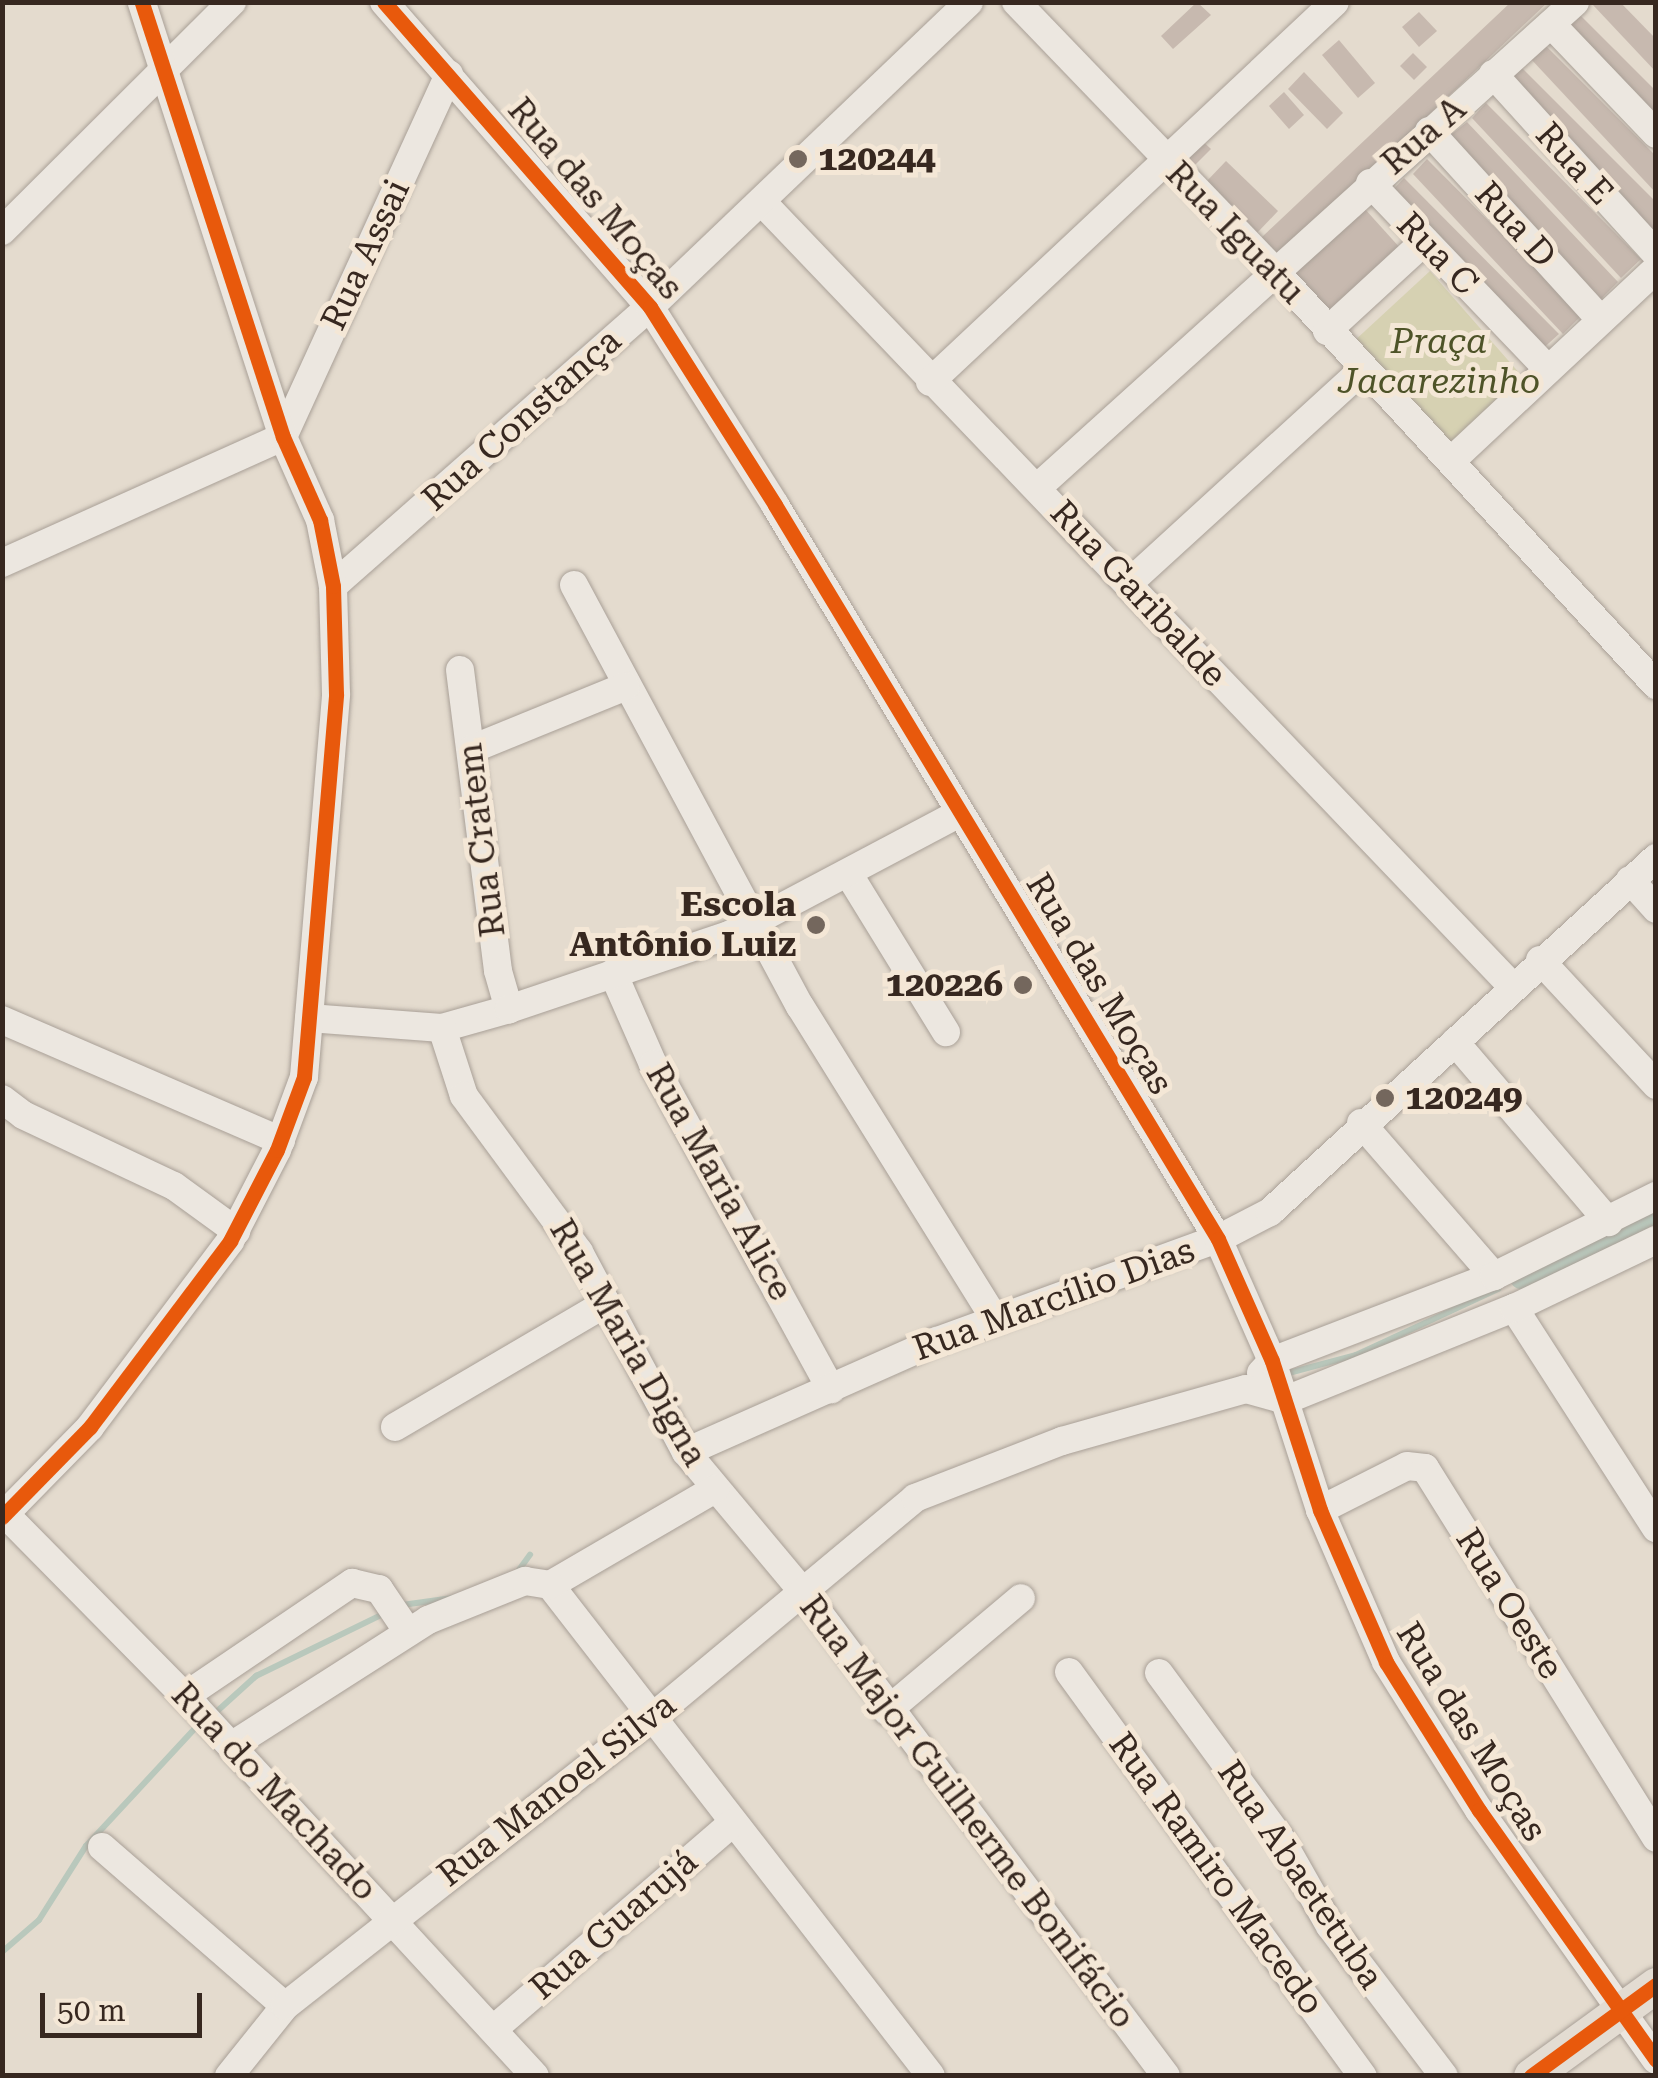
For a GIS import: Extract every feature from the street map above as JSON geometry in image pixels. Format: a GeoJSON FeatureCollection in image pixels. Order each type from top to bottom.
{"type":"FeatureCollection","features":[{"type":"Feature","properties":{"kind":"main road"},"geometry":{"type":"LineString","coordinates":[[1531,2076],[1656,1984]]}},
{"type":"Feature","properties":{"kind":"street"},"geometry":{"type":"LineString","coordinates":[[4,1516],[90,1428],[236,1231],[281,1141],[304,1077],[336,694],[332,586],[320,520],[283,437],[142,2]]}},
{"type":"Feature","properties":{"kind":"street"},"geometry":{"type":"LineString","coordinates":[[2,231],[166,74],[232,2]]}},
{"type":"Feature","properties":{"kind":"street","name":"Rua das Moças"},"geometry":{"type":"LineString","coordinates":[[384,2],[650,306],[1218,1239],[1272,1362],[1320,1510],[1386,1662],[1619,2012],[1656,2060]]}},
{"type":"Feature","properties":{"kind":"street","name":"Rua Constança"},"geometry":{"type":"LineString","coordinates":[[332,586],[650,306],[969,2]]}},
{"type":"Feature","properties":{"kind":"street","name":"Rua Iguatu"},"geometry":{"type":"LineString","coordinates":[[1016,2],[1276,271],[1656,686]]}},
{"type":"Feature","properties":{"kind":"street"},"geometry":{"type":"LineString","coordinates":[[930,382],[1335,2]]}},
{"type":"Feature","properties":{"kind":"street","name":"Rua A"},"geometry":{"type":"LineString","coordinates":[[1037,488],[1370,183],[1575,2]]}},
{"type":"Feature","properties":{"kind":"street"},"geometry":{"type":"LineString","coordinates":[[1551,24],[1656,134]]}},
{"type":"Feature","properties":{"kind":"street","name":"Rua Assai"},"geometry":{"type":"LineString","coordinates":[[283,437],[449,74]]}},
{"type":"Feature","properties":{"kind":"street","name":"Rua E"},"geometry":{"type":"LineString","coordinates":[[1493,74],[1656,254]]}},
{"type":"Feature","properties":{"kind":"street","name":"Rua D"},"geometry":{"type":"LineString","coordinates":[[1429,131],[1600,319]]}},
{"type":"Feature","properties":{"kind":"street","name":"Rua C"},"geometry":{"type":"LineString","coordinates":[[1370,183],[1546,367]]}},
{"type":"Feature","properties":{"kind":"street","name":"Rua Garibalde"},"geometry":{"type":"LineString","coordinates":[[762,202],[930,382],[1129,583],[1514,987]]}},
{"type":"Feature","properties":{"kind":"street"},"geometry":{"type":"LineString","coordinates":[[1327,331],[1425,241]]}},
{"type":"Feature","properties":{"kind":"street"},"geometry":{"type":"LineString","coordinates":[[1451,461],[1546,367],[1656,269]]}},
{"type":"Feature","properties":{"kind":"street"},"geometry":{"type":"LineString","coordinates":[[1129,583],[1363,369]]}},
{"type":"Feature","properties":{"kind":"street"},"geometry":{"type":"LineString","coordinates":[[2,563],[283,437]]}},
{"type":"Feature","properties":{"kind":"street"},"geometry":{"type":"LineString","coordinates":[[574,585],[755,922],[878,1139],[995,1319]]}},
{"type":"Feature","properties":{"kind":"street","name":"Rua Cratem"},"geometry":{"type":"LineString","coordinates":[[460,670],[498,971],[509,1010]]}},
{"type":"Feature","properties":{"kind":"street"},"geometry":{"type":"LineString","coordinates":[[472,749],[626,686]]}},
{"type":"Feature","properties":{"kind":"street"},"geometry":{"type":"LineString","coordinates":[[309,1018],[442,1028],[509,1010],[755,922],[958,814]]}},
{"type":"Feature","properties":{"kind":"street","name":"Rua Marcílio Dias"},"geometry":{"type":"LineString","coordinates":[[686,1452],[995,1319],[1218,1239],[1270,1212],[1361,1123],[1656,858]]}},
{"type":"Feature","properties":{"kind":"street"},"geometry":{"type":"LineString","coordinates":[[848,872],[946,1032]]}},
{"type":"Feature","properties":{"kind":"street"},"geometry":{"type":"LineString","coordinates":[[1630,880],[1656,909]]}},
{"type":"Feature","properties":{"kind":"street"},"geometry":{"type":"LineString","coordinates":[[1540,960],[1656,1084]]}},
{"type":"Feature","properties":{"kind":"street","name":"Rua Maria Alice"},"geometry":{"type":"LineString","coordinates":[[612,973],[653,1064],[831,1389]]}},
{"type":"Feature","properties":{"kind":"street"},"geometry":{"type":"LineString","coordinates":[[2,1020],[281,1141]]}},
{"type":"Feature","properties":{"kind":"street","name":"Rua Maria Digna"},"geometry":{"type":"LineString","coordinates":[[442,1028],[464,1096],[579,1252],[686,1452],[768,1549]]}},
{"type":"Feature","properties":{"kind":"street"},"geometry":{"type":"LineString","coordinates":[[1455,1042],[1609,1222]]}},
{"type":"Feature","properties":{"kind":"street"},"geometry":{"type":"LineString","coordinates":[[2,1099],[23,1115],[174,1186],[236,1231]]}},
{"type":"Feature","properties":{"kind":"street"},"geometry":{"type":"LineString","coordinates":[[1361,1123],[1494,1276]]}},
{"type":"Feature","properties":{"kind":"street"},"geometry":{"type":"LineString","coordinates":[[1656,1196],[1494,1276],[1272,1362],[1246,1389],[1286,1400],[1514,1308],[1656,1240]]}},
{"type":"Feature","properties":{"kind":"street"},"geometry":{"type":"LineString","coordinates":[[395,1427],[606,1303]]}},
{"type":"Feature","properties":{"kind":"street"},"geometry":{"type":"LineString","coordinates":[[1514,1308],[1656,1528]]}},
{"type":"Feature","properties":{"kind":"street","name":"Rua Manoel Silva"},"geometry":{"type":"LineString","coordinates":[[230,2076],[285,2006],[392,1918],[650,1719],[915,1498],[962,1474],[1246,1389]]}},
{"type":"Feature","properties":{"kind":"street","name":"Rua Oeste"},"geometry":{"type":"LineString","coordinates":[[1320,1510],[1407,1466],[1425,1468],[1656,1838]]}},
{"type":"Feature","properties":{"kind":"street"},"geometry":{"type":"LineString","coordinates":[[225,1740],[408,1632],[525,1581],[550,1585],[715,1489]]}},
{"type":"Feature","properties":{"kind":"street","name":"Rua do Machado"},"geometry":{"type":"LineString","coordinates":[[4,1516],[190,1702],[496,2027],[535,2076]]}},
{"type":"Feature","properties":{"kind":"street","name":"Rua Major Guilherme Bonifácio"},"geometry":{"type":"LineString","coordinates":[[768,1549],[1166,2076]]}},
{"type":"Feature","properties":{"kind":"street"},"geometry":{"type":"LineString","coordinates":[[190,1702],[362,1580],[379,1588],[408,1632]]}},
{"type":"Feature","properties":{"kind":"street"},"geometry":{"type":"LineString","coordinates":[[550,1585],[650,1719],[931,2076]]}},
{"type":"Feature","properties":{"kind":"street"},"geometry":{"type":"LineString","coordinates":[[887,1710],[1020,1598]]}},
{"type":"Feature","properties":{"kind":"street","name":"Rua Ramiro Macedo"},"geometry":{"type":"LineString","coordinates":[[1068,1672],[1363,2076]]}},
{"type":"Feature","properties":{"kind":"street","name":"Rua Abaetetuba"},"geometry":{"type":"LineString","coordinates":[[1159,1672],[1280,1838],[1330,1926],[1444,2076]]}},
{"type":"Feature","properties":{"kind":"street","name":"Rua Guarujá"},"geometry":{"type":"LineString","coordinates":[[496,2027],[732,1823]]}},
{"type":"Feature","properties":{"kind":"street"},"geometry":{"type":"LineString","coordinates":[[102,1847],[285,2006]]}},
{"type":"Feature","properties":{"kind":"green space","name":"Praça Jacarezinho"},"geometry":{"type":"Polygon","coordinates":[[[1430,271],[1527,382],[1450,453],[1352,343],[1430,271]]]}},
{"type":"Feature","properties":{"kind":"building"},"geometry":{"type":"Polygon","coordinates":[[[1197,2],[1211,15],[1173,49],[1161,36],[1197,2]]]}},
{"type":"Feature","properties":{"kind":"building"},"geometry":{"type":"Polygon","coordinates":[[[1511,2],[1548,2],[1279,257],[1261,238],[1511,2]]]}},
{"type":"Feature","properties":{"kind":"building"},"geometry":{"type":"Polygon","coordinates":[[[1620,2],[1656,39],[1656,72],[1593,5],[1620,2]]]}},
{"type":"Feature","properties":{"kind":"building"},"geometry":{"type":"Polygon","coordinates":[[[1419,12],[1437,31],[1419,47],[1402,27],[1419,12]]]}},
{"type":"Feature","properties":{"kind":"building"},"geometry":{"type":"Polygon","coordinates":[[[1579,14],[1656,91],[1656,126],[1565,29],[1579,14]]]}},
{"type":"Feature","properties":{"kind":"building"},"geometry":{"type":"Polygon","coordinates":[[[1339,40],[1375,83],[1358,98],[1322,55],[1339,40]]]}},
{"type":"Feature","properties":{"kind":"building"},"geometry":{"type":"Polygon","coordinates":[[[1543,43],[1656,156],[1656,193],[1530,58],[1543,43]]]}},
{"type":"Feature","properties":{"kind":"building"},"geometry":{"type":"Polygon","coordinates":[[[1413,53],[1427,67],[1414,80],[1400,66],[1413,53]]]}},
{"type":"Feature","properties":{"kind":"building"},"geometry":{"type":"Polygon","coordinates":[[[1520,66],[1656,202],[1656,240],[1506,81],[1520,66]]]}},
{"type":"Feature","properties":{"kind":"building"},"geometry":{"type":"Polygon","coordinates":[[[1304,72],[1343,113],[1327,129],[1288,89],[1304,72]]]}},
{"type":"Feature","properties":{"kind":"building"},"geometry":{"type":"Polygon","coordinates":[[[1284,92],[1304,115],[1289,129],[1269,106],[1284,92]]]}},
{"type":"Feature","properties":{"kind":"building"},"geometry":{"type":"Polygon","coordinates":[[[1486,103],[1641,259],[1621,278],[1472,118],[1486,103]]]}},
{"type":"Feature","properties":{"kind":"building"},"geometry":{"type":"Polygon","coordinates":[[[1467,122],[1618,282],[1596,304],[1447,138],[1467,122]]]}},
{"type":"Feature","properties":{"kind":"building"},"geometry":{"type":"Polygon","coordinates":[[[1197,136],[1211,149],[1193,167],[1180,154],[1197,136]]]}},
{"type":"Feature","properties":{"kind":"building"},"geometry":{"type":"Polygon","coordinates":[[[1427,159],[1582,315],[1563,334],[1413,174],[1427,159]]]}},
{"type":"Feature","properties":{"kind":"building"},"geometry":{"type":"Polygon","coordinates":[[[1226,161],[1278,211],[1257,233],[1205,183],[1226,161]]]}},
{"type":"Feature","properties":{"kind":"building"},"geometry":{"type":"Polygon","coordinates":[[[1404,178],[1559,334],[1539,352],[1390,193],[1404,178]]]}},
{"type":"Feature","properties":{"kind":"building"},"geometry":{"type":"Polygon","coordinates":[[[1364,208],[1401,249],[1327,317],[1290,276],[1364,208]]]}},
{"type":"Feature","properties":{"kind":"waterway"},"geometry":{"type":"LineString","coordinates":[[1521,1278],[1656,1212]]}},
{"type":"Feature","properties":{"kind":"waterway"},"geometry":{"type":"LineString","coordinates":[[1285,1374],[1356,1355],[1498,1289]]}},
{"type":"Feature","properties":{"kind":"waterway"},"geometry":{"type":"LineString","coordinates":[[516,1574],[530,1555]]}},
{"type":"Feature","properties":{"kind":"waterway"},"geometry":{"type":"LineString","coordinates":[[402,1605],[453,1598]]}},
{"type":"Feature","properties":{"kind":"waterway"},"geometry":{"type":"LineString","coordinates":[[214,1714],[256,1676],[385,1613]]}},
{"type":"Feature","properties":{"kind":"waterway"},"geometry":{"type":"LineString","coordinates":[[2,1952],[39,1920],[86,1846],[199,1724]]}},
{"type":"Feature","properties":{"kind":"cycle path"},"geometry":{"type":"LineString","coordinates":[[2,1517],[90,1427],[230,1241],[277,1150],[304,1077],[336,694],[333,586],[320,520],[283,437],[142,2]]}},
{"type":"Feature","properties":{"kind":"cycle path"},"geometry":{"type":"LineString","coordinates":[[384,2],[650,307],[775,505],[1218,1239],[1272,1361],[1320,1510],[1386,1662],[1479,1810],[1656,2060]]}},
{"type":"Feature","properties":{"kind":"cycle path"},"geometry":{"type":"LineString","coordinates":[[1531,2076],[1656,1985]]}},
{"type":"Feature","properties":{"kind":"place","name":"120244"},"geometry":{"type":"Point","coordinates":[798,159]}},
{"type":"Feature","properties":{"kind":"place","name":"Escola Antônio Luiz"},"geometry":{"type":"Point","coordinates":[816,925]}},
{"type":"Feature","properties":{"kind":"place","name":"120226"},"geometry":{"type":"Point","coordinates":[1023,985]}},
{"type":"Feature","properties":{"kind":"place","name":"120249"},"geometry":{"type":"Point","coordinates":[1385,1098]}}]}
